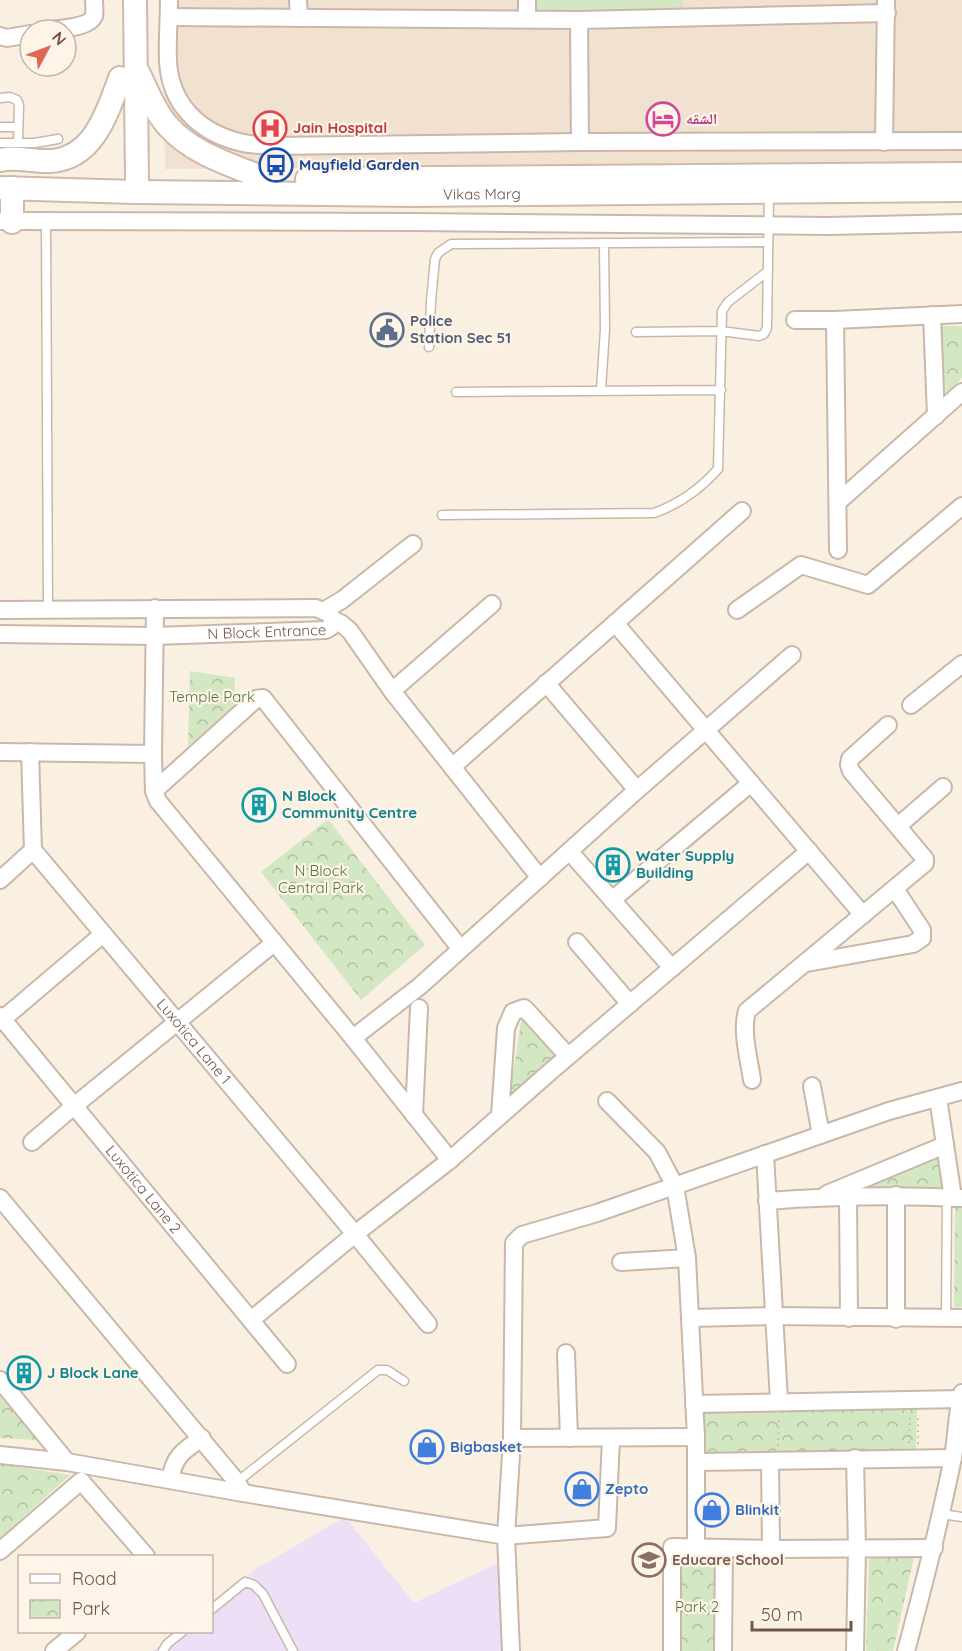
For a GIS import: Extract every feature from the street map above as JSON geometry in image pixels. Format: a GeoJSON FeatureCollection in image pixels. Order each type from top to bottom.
{"type":"FeatureCollection","features":[{"type":"Feature","properties":{"kind":"main road"},"geometry":{"type":"LineString","coordinates":[[120,0],[128,73],[130,186]]}},
{"type":"Feature","properties":{"kind":"main road"},"geometry":{"type":"LineString","coordinates":[[0,160],[12,158],[50,161],[78,154],[98,132],[128,73],[135,0]]}},
{"type":"Feature","properties":{"kind":"main road"},"geometry":{"type":"LineString","coordinates":[[128,73],[166,125],[183,141],[205,154],[266,179]]}},
{"type":"Feature","properties":{"kind":"main road","name":"Vikas Marg"},"geometry":{"type":"LineString","coordinates":[[130,186],[266,179],[413,187],[962,174]]}},
{"type":"Feature","properties":{"kind":"main road"},"geometry":{"type":"LineString","coordinates":[[4,184],[6,221]]}},
{"type":"Feature","properties":{"kind":"main road","name":"Vikas Marg"},"geometry":{"type":"LineString","coordinates":[[4,184],[413,187],[769,193],[962,190]]}},
{"type":"Feature","properties":{"kind":"street"},"geometry":{"type":"LineString","coordinates":[[78,25],[91,20],[94,14],[94,0]]}},
{"type":"Feature","properties":{"kind":"street"},"geometry":{"type":"LineString","coordinates":[[298,0],[299,18]]}},
{"type":"Feature","properties":{"kind":"street"},"geometry":{"type":"LineString","coordinates":[[527,0],[527,19]]}},
{"type":"Feature","properties":{"kind":"street"},"geometry":{"type":"LineString","coordinates":[[884,142],[886,6],[579,20],[299,18],[169,9],[168,63],[179,100],[188,116],[207,129],[239,142],[272,146],[580,142],[884,142],[962,141]]}},
{"type":"Feature","properties":{"kind":"street"},"geometry":{"type":"LineString","coordinates":[[579,20],[580,142]]}},
{"type":"Feature","properties":{"kind":"street"},"geometry":{"type":"LineString","coordinates":[[0,36],[7,38],[18,36]]}},
{"type":"Feature","properties":{"kind":"street"},"geometry":{"type":"LineString","coordinates":[[413,187],[414,222]]}},
{"type":"Feature","properties":{"kind":"street"},"geometry":{"type":"LineString","coordinates":[[6,221],[414,222],[768,234],[962,224]]}},
{"type":"Feature","properties":{"kind":"street"},"geometry":{"type":"LineString","coordinates":[[795,320],[962,314]]}},
{"type":"Feature","properties":{"kind":"street"},"geometry":{"type":"LineString","coordinates":[[932,315],[936,416]]}},
{"type":"Feature","properties":{"kind":"street"},"geometry":{"type":"LineString","coordinates":[[836,320],[838,550]]}},
{"type":"Feature","properties":{"kind":"street"},"geometry":{"type":"LineString","coordinates":[[838,502],[962,392]]}},
{"type":"Feature","properties":{"kind":"street"},"geometry":{"type":"LineString","coordinates":[[737,610],[801,565],[868,585],[962,507]]}},
{"type":"Feature","properties":{"kind":"street"},"geometry":{"type":"LineString","coordinates":[[452,767],[742,511]]}},
{"type":"Feature","properties":{"kind":"street"},"geometry":{"type":"LineString","coordinates":[[413,544],[342,600],[328,615],[350,631],[392,691],[540,878]]}},
{"type":"Feature","properties":{"kind":"street"},"geometry":{"type":"LineString","coordinates":[[392,691],[492,604]]}},
{"type":"Feature","properties":{"kind":"street"},"geometry":{"type":"LineString","coordinates":[[155,608],[154,791],[164,810],[353,1038],[450,1160]]}},
{"type":"Feature","properties":{"kind":"street","name":"N Block Entrance"},"geometry":{"type":"LineString","coordinates":[[0,610],[316,608],[328,615],[331,627],[326,630],[154,636],[0,634]]}},
{"type":"Feature","properties":{"kind":"street"},"geometry":{"type":"LineString","coordinates":[[615,623],[863,915]]}},
{"type":"Feature","properties":{"kind":"street"},"geometry":{"type":"LineString","coordinates":[[353,1038],[420,986],[637,790],[792,655]]}},
{"type":"Feature","properties":{"kind":"street"},"geometry":{"type":"LineString","coordinates":[[911,705],[962,664]]}},
{"type":"Feature","properties":{"kind":"street"},"geometry":{"type":"LineString","coordinates":[[546,683],[637,790]]}},
{"type":"Feature","properties":{"kind":"street"},"geometry":{"type":"LineString","coordinates":[[154,791],[256,699],[263,698],[460,948]]}},
{"type":"Feature","properties":{"kind":"street"},"geometry":{"type":"LineString","coordinates":[[752,1080],[745,1032],[747,1011],[925,863],[925,858],[851,771],[849,765],[850,759],[888,725]]}},
{"type":"Feature","properties":{"kind":"street"},"geometry":{"type":"LineString","coordinates":[[0,752],[153,754]]}},
{"type":"Feature","properties":{"kind":"street"},"geometry":{"type":"LineString","coordinates":[[0,880],[33,850],[30,752]]}},
{"type":"Feature","properties":{"kind":"street"},"geometry":{"type":"LineString","coordinates":[[612,900],[752,783]]}},
{"type":"Feature","properties":{"kind":"street"},"geometry":{"type":"LineString","coordinates":[[898,826],[943,787]]}},
{"type":"Feature","properties":{"kind":"street","name":"Luxotica Lane 1"},"geometry":{"type":"LineString","coordinates":[[33,850],[428,1324]]}},
{"type":"Feature","properties":{"kind":"street"},"geometry":{"type":"LineString","coordinates":[[251,1320],[355,1234],[450,1160],[568,1056],[809,851]]}},
{"type":"Feature","properties":{"kind":"street"},"geometry":{"type":"LineString","coordinates":[[570,852],[672,968]]}},
{"type":"Feature","properties":{"kind":"street"},"geometry":{"type":"LineString","coordinates":[[804,964],[913,944],[922,938],[922,930],[895,889]]}},
{"type":"Feature","properties":{"kind":"street"},"geometry":{"type":"LineString","coordinates":[[1,1018],[103,934]]}},
{"type":"Feature","properties":{"kind":"street"},"geometry":{"type":"LineString","coordinates":[[577,942],[630,1004]]}},
{"type":"Feature","properties":{"kind":"street"},"geometry":{"type":"LineString","coordinates":[[32,1142],[274,943]]}},
{"type":"Feature","properties":{"kind":"street"},"geometry":{"type":"LineString","coordinates":[[414,1114],[419,1008]]}},
{"type":"Feature","properties":{"kind":"street"},"geometry":{"type":"LineString","coordinates":[[500,1116],[506,1028],[513,1012],[524,1008],[568,1056]]}},
{"type":"Feature","properties":{"kind":"street","name":"Luxotica Lane 2"},"geometry":{"type":"LineString","coordinates":[[1,1018],[287,1364]]}},
{"type":"Feature","properties":{"kind":"street"},"geometry":{"type":"LineString","coordinates":[[812,1086],[821,1135]]}},
{"type":"Feature","properties":{"kind":"street"},"geometry":{"type":"LineString","coordinates":[[511,1651],[506,1536],[512,1438],[514,1244],[522,1235],[597,1213],[889,1111],[962,1091]]}},
{"type":"Feature","properties":{"kind":"street"},"geometry":{"type":"LineString","coordinates":[[767,1201],[896,1195],[954,1198],[938,1098]]}},
{"type":"Feature","properties":{"kind":"street"},"geometry":{"type":"LineString","coordinates":[[607,1101],[657,1152],[675,1186],[687,1258],[696,1437],[696,1547]]}},
{"type":"Feature","properties":{"kind":"street"},"geometry":{"type":"LineString","coordinates":[[822,1197],[945,1145]]}},
{"type":"Feature","properties":{"kind":"street"},"geometry":{"type":"LineString","coordinates":[[765,1154],[779,1409]]}},
{"type":"Feature","properties":{"kind":"street"},"geometry":{"type":"LineString","coordinates":[[896,1195],[896,1319]]}},
{"type":"Feature","properties":{"kind":"street"},"geometry":{"type":"LineString","coordinates":[[848,1197],[849,1318]]}},
{"type":"Feature","properties":{"kind":"street"},"geometry":{"type":"LineString","coordinates":[[0,1198],[202,1438],[240,1487]]}},
{"type":"Feature","properties":{"kind":"street"},"geometry":{"type":"LineString","coordinates":[[621,1262],[687,1258]]}},
{"type":"Feature","properties":{"kind":"street"},"geometry":{"type":"LineString","coordinates":[[690,1318],[773,1316],[954,1318]]}},
{"type":"Feature","properties":{"kind":"street"},"geometry":{"type":"LineString","coordinates":[[566,1353],[569,1438]]}},
{"type":"Feature","properties":{"kind":"street"},"geometry":{"type":"LineString","coordinates":[[0,1380],[67,1462]]}},
{"type":"Feature","properties":{"kind":"street"},"geometry":{"type":"LineString","coordinates":[[694,1404],[779,1409],[914,1405],[961,1396],[957,1411],[953,1458],[934,1548],[906,1651]]}},
{"type":"Feature","properties":{"kind":"street"},"geometry":{"type":"LineString","coordinates":[[512,1438],[696,1437]]}},
{"type":"Feature","properties":{"kind":"street"},"geometry":{"type":"LineString","coordinates":[[170,1480],[172,1465],[183,1450],[202,1438]]}},
{"type":"Feature","properties":{"kind":"street"},"geometry":{"type":"LineString","coordinates":[[0,1455],[67,1462],[170,1480],[240,1487],[506,1536],[607,1528],[611,1438]]}},
{"type":"Feature","properties":{"kind":"street"},"geometry":{"type":"LineString","coordinates":[[696,1462],[774,1456],[855,1458],[913,1451],[953,1458]]}},
{"type":"Feature","properties":{"kind":"street"},"geometry":{"type":"LineString","coordinates":[[771,1549],[774,1456]]}},
{"type":"Feature","properties":{"kind":"street"},"geometry":{"type":"LineString","coordinates":[[855,1458],[857,1548],[855,1651]]}},
{"type":"Feature","properties":{"kind":"street"},"geometry":{"type":"LineString","coordinates":[[0,1551],[81,1481],[144,1555]]}},
{"type":"Feature","properties":{"kind":"street"},"geometry":{"type":"LineString","coordinates":[[672,1651],[672,1547],[934,1548]]}},
{"type":"Feature","properties":{"kind":"street"},"geometry":{"type":"LineString","coordinates":[[723,1651],[724,1548]]}},
{"type":"Feature","properties":{"kind":"street"},"geometry":{"type":"LineString","coordinates":[[61,1649],[76,1633]]}},
{"type":"Feature","properties":{"kind":"lane"},"geometry":{"type":"LineString","coordinates":[[0,98],[10,97],[19,105],[18,143]]}},
{"type":"Feature","properties":{"kind":"lane"},"geometry":{"type":"LineString","coordinates":[[0,127],[18,127]]}},
{"type":"Feature","properties":{"kind":"lane"},"geometry":{"type":"LineString","coordinates":[[0,143],[35,143],[58,139]]}},
{"type":"Feature","properties":{"kind":"lane"},"geometry":{"type":"LineString","coordinates":[[636,332],[721,331],[759,336],[764,334],[767,328],[769,193]]}},
{"type":"Feature","properties":{"kind":"lane"},"geometry":{"type":"LineString","coordinates":[[46,222],[48,609]]}},
{"type":"Feature","properties":{"kind":"lane"},"geometry":{"type":"LineString","coordinates":[[429,347],[435,260],[444,248],[451,244],[604,244],[768,234]]}},
{"type":"Feature","properties":{"kind":"lane"},"geometry":{"type":"LineString","coordinates":[[601,390],[605,329],[604,244]]}},
{"type":"Feature","properties":{"kind":"lane"},"geometry":{"type":"LineString","coordinates":[[442,515],[654,513],[670,508],[687,498],[718,469],[722,311],[768,271]]}},
{"type":"Feature","properties":{"kind":"lane"},"geometry":{"type":"LineString","coordinates":[[456,392],[721,390]]}},
{"type":"Feature","properties":{"kind":"lane"},"geometry":{"type":"LineString","coordinates":[[954,1198],[954,1318]]}},
{"type":"Feature","properties":{"kind":"lane"},"geometry":{"type":"LineString","coordinates":[[240,1487],[378,1370],[387,1370],[404,1381]]}},
{"type":"Feature","properties":{"kind":"lane"},"geometry":{"type":"LineString","coordinates":[[941,1514],[962,1517]]}},
{"type":"Feature","properties":{"kind":"lane"},"geometry":{"type":"LineString","coordinates":[[213,1608],[245,1582],[254,1585],[263,1594],[293,1651]]}},
{"type":"Feature","properties":{"kind":"lane"},"geometry":{"type":"LineString","coordinates":[[163,1651],[166,1644],[181,1633]]}},
{"type":"Feature","properties":{"kind":"path"},"geometry":{"type":"LineString","coordinates":[[913,1451],[914,1405]]}},
{"type":"Feature","properties":{"kind":"path"},"geometry":{"type":"LineString","coordinates":[[913,1451],[914,1405]]}},
{"type":"Feature","properties":{"kind":"path"},"geometry":{"type":"LineString","coordinates":[[774,1456],[779,1409]]}},
{"type":"Feature","properties":{"kind":"shaded area"},"geometry":{"type":"Polygon","coordinates":[[[164,0],[962,0],[962,165],[165,169],[164,0]]]}},
{"type":"Feature","properties":{"kind":"shaded area"},"geometry":{"type":"Polygon","coordinates":[[[345,1517],[414,1603],[500,1562],[506,1651],[153,1651],[176,1633],[213,1633],[213,1603],[254,1570],[345,1517]]]}},
{"type":"Feature","properties":{"kind":"green space"},"geometry":{"type":"Polygon","coordinates":[[[535,0],[683,0],[683,11],[535,10],[535,0]]]}},
{"type":"Feature","properties":{"kind":"green space"},"geometry":{"type":"Polygon","coordinates":[[[940,326],[962,326],[962,378],[946,394],[940,326]]]}},
{"type":"Feature","properties":{"kind":"green space","name":"Temple Park"},"geometry":{"type":"Polygon","coordinates":[[[190,671],[235,678],[234,710],[188,746],[190,671]]]}},
{"type":"Feature","properties":{"kind":"green space","name":"N Block Central Park"},"geometry":{"type":"Polygon","coordinates":[[[328,819],[425,945],[361,1000],[261,872],[328,819]]]}},
{"type":"Feature","properties":{"kind":"green space"},"geometry":{"type":"Polygon","coordinates":[[[522,1015],[558,1055],[509,1101],[522,1015]]]}},
{"type":"Feature","properties":{"kind":"green space"},"geometry":{"type":"Polygon","coordinates":[[[942,1149],[950,1195],[853,1187],[942,1149]]]}},
{"type":"Feature","properties":{"kind":"green space"},"geometry":{"type":"Polygon","coordinates":[[[955,1207],[962,1207],[962,1307],[954,1307],[955,1207]]]}},
{"type":"Feature","properties":{"kind":"green space"},"geometry":{"type":"Polygon","coordinates":[[[0,1396],[38,1440],[0,1438],[0,1396]]]}},
{"type":"Feature","properties":{"kind":"green space"},"geometry":{"type":"Polygon","coordinates":[[[917,1400],[916,1456],[698,1460],[698,1407],[917,1400]]]}},
{"type":"Feature","properties":{"kind":"green space"},"geometry":{"type":"Polygon","coordinates":[[[0,1464],[70,1475],[0,1538],[0,1464]]]}},
{"type":"Feature","properties":{"kind":"green space"},"geometry":{"type":"Polygon","coordinates":[[[869,1556],[914,1557],[893,1651],[866,1651],[869,1556]]]}},
{"type":"Feature","properties":{"kind":"green space","name":"Park 2"},"geometry":{"type":"Polygon","coordinates":[[[677,1561],[718,1562],[717,1651],[676,1651],[677,1561]]]}},
{"type":"Feature","properties":{"kind":"place","name":"الشقه"},"geometry":{"type":"Point","coordinates":[663,119]}},
{"type":"Feature","properties":{"kind":"place","name":"Jain Hospital"},"geometry":{"type":"Point","coordinates":[270,128]}},
{"type":"Feature","properties":{"kind":"place","name":"Mayfield Garden"},"geometry":{"type":"Point","coordinates":[276,165]}},
{"type":"Feature","properties":{"kind":"place","name":"Police Station Sec 51"},"geometry":{"type":"Point","coordinates":[387,330]}},
{"type":"Feature","properties":{"kind":"place","name":"N Block Community Centre"},"geometry":{"type":"Point","coordinates":[259,805]}},
{"type":"Feature","properties":{"kind":"place","name":"Water Supply Building"},"geometry":{"type":"Point","coordinates":[613,865]}},
{"type":"Feature","properties":{"kind":"place","name":"J Block Lane"},"geometry":{"type":"Point","coordinates":[24,1373]}},
{"type":"Feature","properties":{"kind":"place","name":"Bigbasket"},"geometry":{"type":"Point","coordinates":[427,1447]}},
{"type":"Feature","properties":{"kind":"place","name":"Zepto"},"geometry":{"type":"Point","coordinates":[582,1489]}},
{"type":"Feature","properties":{"kind":"place","name":"Blinkit"},"geometry":{"type":"Point","coordinates":[712,1510]}},
{"type":"Feature","properties":{"kind":"place","name":"Educare School"},"geometry":{"type":"Point","coordinates":[649,1560]}}]}
